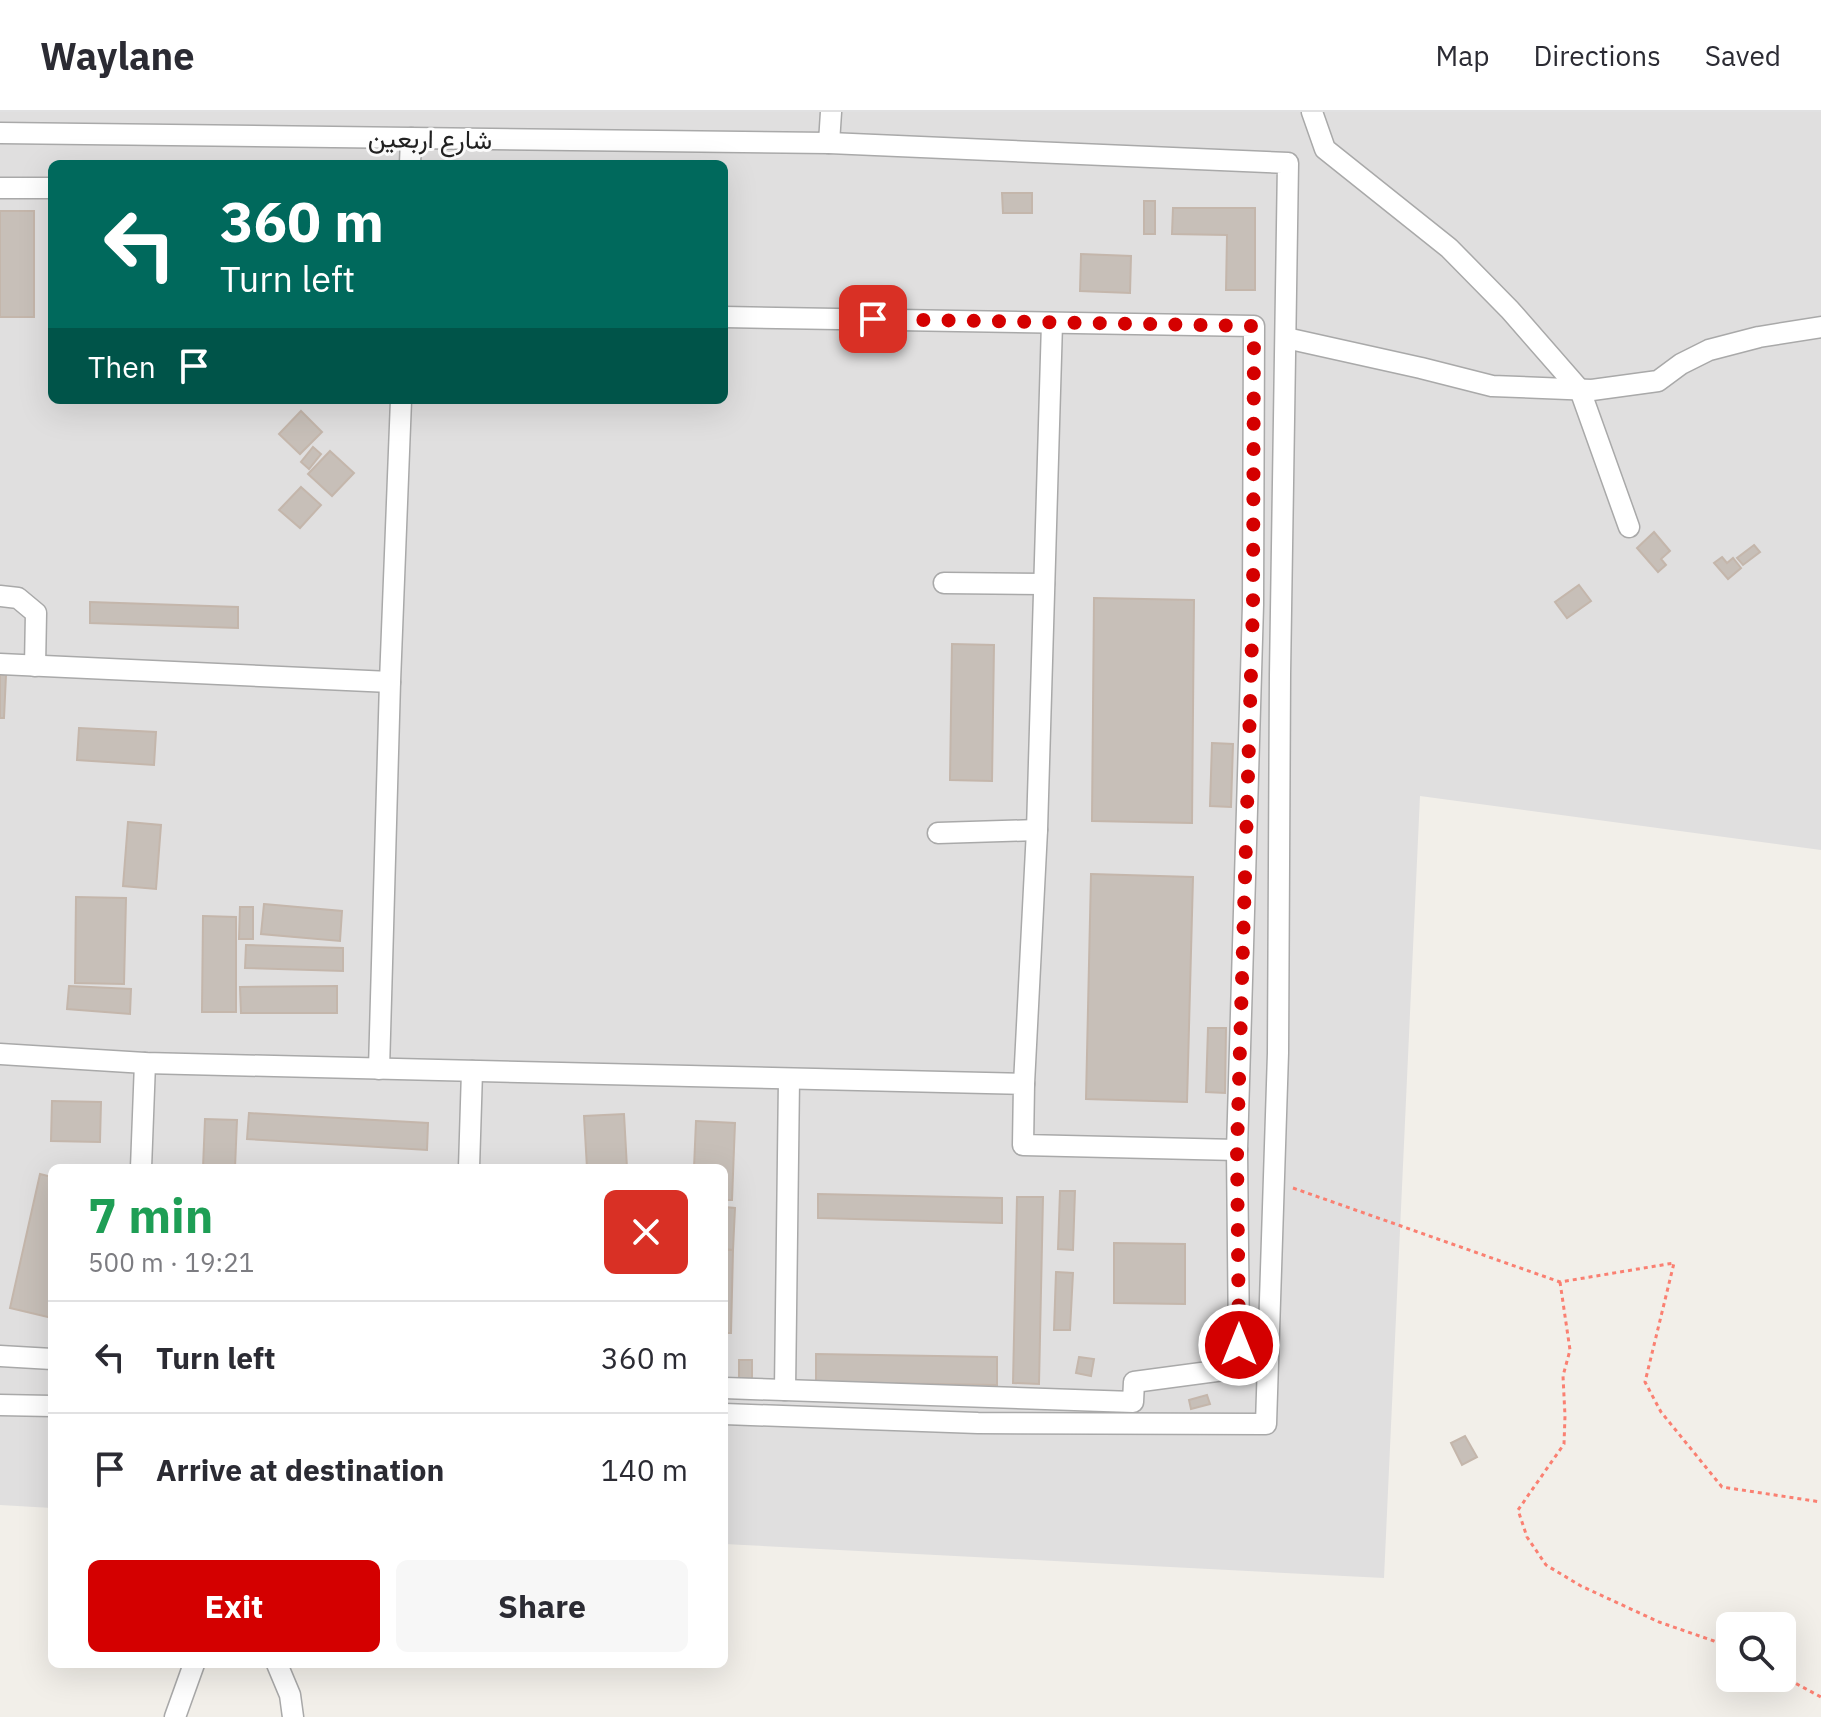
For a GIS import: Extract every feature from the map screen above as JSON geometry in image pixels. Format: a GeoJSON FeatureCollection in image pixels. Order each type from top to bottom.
{"type":"FeatureCollection","features":[{"type":"Feature","properties":{"kind":"street"},"geometry":{"type":"LineString","coordinates":[[829,143],[831,112]]}},
{"type":"Feature","properties":{"kind":"street"},"geometry":{"type":"LineString","coordinates":[[1312,112],[1325,149],[1449,248],[1510,310],[1580,390],[1629,527]]}},
{"type":"Feature","properties":{"kind":"street","name":"شارع اربعين"},"geometry":{"type":"LineString","coordinates":[[0,133],[829,143],[1288,163],[1286,338]]}},
{"type":"Feature","properties":{"kind":"street"},"geometry":{"type":"LineString","coordinates":[[410,160],[411,138]]}},
{"type":"Feature","properties":{"kind":"street"},"geometry":{"type":"LineString","coordinates":[[0,188],[48,188]]}},
{"type":"Feature","properties":{"kind":"street"},"geometry":{"type":"LineString","coordinates":[[728,317],[1254,326],[1253,605],[1237,1150],[1239,1345],[1224,1370],[1134,1382],[1133,1402],[728,1388]]}},
{"type":"Feature","properties":{"kind":"street"},"geometry":{"type":"LineString","coordinates":[[1052,323],[1037,830],[1023,1145],[1237,1150]]}},
{"type":"Feature","properties":{"kind":"street"},"geometry":{"type":"LineString","coordinates":[[728,1414],[978,1423],[1266,1424],[1278,1053],[1286,338],[1492,386],[1592,390],[1658,381],[1681,364],[1709,350],[1759,337],[1821,327]]}},
{"type":"Feature","properties":{"kind":"street"},"geometry":{"type":"LineString","coordinates":[[379,1069],[401,404]]}},
{"type":"Feature","properties":{"kind":"street"},"geometry":{"type":"LineString","coordinates":[[944,583],[1044,584]]}},
{"type":"Feature","properties":{"kind":"street"},"geometry":{"type":"LineString","coordinates":[[0,596],[18,598],[36,613],[35,666]]}},
{"type":"Feature","properties":{"kind":"street"},"geometry":{"type":"LineString","coordinates":[[0,664],[390,682]]}},
{"type":"Feature","properties":{"kind":"street"},"geometry":{"type":"LineString","coordinates":[[938,833],[1037,830]]}},
{"type":"Feature","properties":{"kind":"street"},"geometry":{"type":"LineString","coordinates":[[0,1054],[145,1063],[1024,1084]]}},
{"type":"Feature","properties":{"kind":"street"},"geometry":{"type":"LineString","coordinates":[[141,1164],[145,1063]]}},
{"type":"Feature","properties":{"kind":"street"},"geometry":{"type":"LineString","coordinates":[[469,1164],[472,1071]]}},
{"type":"Feature","properties":{"kind":"street"},"geometry":{"type":"LineString","coordinates":[[785,1390],[789,1079]]}},
{"type":"Feature","properties":{"kind":"street"},"geometry":{"type":"LineString","coordinates":[[0,1356],[48,1359]]}},
{"type":"Feature","properties":{"kind":"street"},"geometry":{"type":"LineString","coordinates":[[0,1405],[48,1406]]}},
{"type":"Feature","properties":{"kind":"street"},"geometry":{"type":"LineString","coordinates":[[175,1717],[193,1668]]}},
{"type":"Feature","properties":{"kind":"street"},"geometry":{"type":"LineString","coordinates":[[279,1668],[290,1695],[293,1717]]}},
{"type":"Feature","properties":{"kind":"path"},"geometry":{"type":"LineString","coordinates":[[1274,1181],[1560,1282],[1674,1263],[1645,1382],[1661,1412],[1722,1487],[1821,1502]]}},
{"type":"Feature","properties":{"kind":"path"},"geometry":{"type":"LineString","coordinates":[[1560,1282],[1570,1350],[1563,1376],[1564,1444],[1518,1510],[1527,1537],[1546,1565],[1581,1586],[1659,1622],[1716,1642]]}},
{"type":"Feature","properties":{"kind":"path"},"geometry":{"type":"LineString","coordinates":[[1796,1684],[1821,1697]]}},
{"type":"Feature","properties":{"kind":"shaded area"},"geometry":{"type":"Polygon","coordinates":[[[0,112],[1821,112],[1821,850],[1420,796],[1384,1578],[728,1544],[728,1164],[48,1164],[48,1508],[0,1505],[0,112]]]}},
{"type":"Feature","properties":{"kind":"building"},"geometry":{"type":"Polygon","coordinates":[[[1002,193],[1032,193],[1032,213],[1003,213],[1002,193]]]}},
{"type":"Feature","properties":{"kind":"building"},"geometry":{"type":"Polygon","coordinates":[[[1144,201],[1155,201],[1155,234],[1144,234],[1144,201]]]}},
{"type":"Feature","properties":{"kind":"building"},"geometry":{"type":"Polygon","coordinates":[[[1173,208],[1255,208],[1255,290],[1226,290],[1227,235],[1172,234],[1173,208]]]}},
{"type":"Feature","properties":{"kind":"building"},"geometry":{"type":"Polygon","coordinates":[[[0,211],[34,211],[34,317],[0,317],[0,211]]]}},
{"type":"Feature","properties":{"kind":"building"},"geometry":{"type":"Polygon","coordinates":[[[1081,254],[1131,256],[1130,293],[1080,291],[1081,254]]]}},
{"type":"Feature","properties":{"kind":"building"},"geometry":{"type":"Polygon","coordinates":[[[301,411],[322,432],[300,454],[279,434],[301,411]]]}},
{"type":"Feature","properties":{"kind":"building"},"geometry":{"type":"Polygon","coordinates":[[[313,447],[321,454],[309,469],[301,462],[313,447]]]}},
{"type":"Feature","properties":{"kind":"building"},"geometry":{"type":"Polygon","coordinates":[[[330,451],[354,473],[332,496],[308,474],[330,451]]]}},
{"type":"Feature","properties":{"kind":"building"},"geometry":{"type":"Polygon","coordinates":[[[301,487],[321,505],[300,528],[279,510],[301,487]]]}},
{"type":"Feature","properties":{"kind":"building"},"geometry":{"type":"Polygon","coordinates":[[[1654,532],[1670,551],[1661,559],[1666,565],[1658,572],[1637,548],[1654,532]]]}},
{"type":"Feature","properties":{"kind":"building"},"geometry":{"type":"Polygon","coordinates":[[[1754,545],[1760,552],[1743,565],[1737,558],[1754,545]]]}},
{"type":"Feature","properties":{"kind":"building"},"geometry":{"type":"Polygon","coordinates":[[[1722,557],[1727,563],[1733,558],[1741,568],[1728,579],[1714,563],[1722,557]]]}},
{"type":"Feature","properties":{"kind":"building"},"geometry":{"type":"Polygon","coordinates":[[[1579,585],[1591,601],[1567,618],[1555,602],[1579,585]]]}},
{"type":"Feature","properties":{"kind":"building"},"geometry":{"type":"Polygon","coordinates":[[[1094,598],[1194,600],[1192,823],[1092,821],[1094,598]]]}},
{"type":"Feature","properties":{"kind":"building"},"geometry":{"type":"Polygon","coordinates":[[[90,602],[238,607],[238,628],[90,623],[90,602]]]}},
{"type":"Feature","properties":{"kind":"building"},"geometry":{"type":"Polygon","coordinates":[[[952,644],[994,645],[992,781],[950,780],[952,644]]]}},
{"type":"Feature","properties":{"kind":"building"},"geometry":{"type":"Polygon","coordinates":[[[0,675],[6,675],[4,718],[0,718],[0,675]]]}},
{"type":"Feature","properties":{"kind":"building"},"geometry":{"type":"Polygon","coordinates":[[[79,728],[156,732],[154,765],[77,760],[79,728]]]}},
{"type":"Feature","properties":{"kind":"building"},"geometry":{"type":"Polygon","coordinates":[[[1212,743],[1233,744],[1231,807],[1210,806],[1212,743]]]}},
{"type":"Feature","properties":{"kind":"building"},"geometry":{"type":"Polygon","coordinates":[[[128,822],[161,825],[156,889],[123,886],[128,822]]]}},
{"type":"Feature","properties":{"kind":"building"},"geometry":{"type":"Polygon","coordinates":[[[1091,874],[1193,877],[1187,1102],[1086,1099],[1091,874]]]}},
{"type":"Feature","properties":{"kind":"building"},"geometry":{"type":"Polygon","coordinates":[[[76,897],[126,898],[124,984],[75,983],[76,897]]]}},
{"type":"Feature","properties":{"kind":"building"},"geometry":{"type":"Polygon","coordinates":[[[264,904],[342,911],[340,941],[261,934],[264,904]]]}},
{"type":"Feature","properties":{"kind":"building"},"geometry":{"type":"Polygon","coordinates":[[[240,907],[253,907],[253,939],[239,939],[240,907]]]}},
{"type":"Feature","properties":{"kind":"building"},"geometry":{"type":"Polygon","coordinates":[[[203,916],[236,917],[236,1012],[202,1012],[203,916]]]}},
{"type":"Feature","properties":{"kind":"building"},"geometry":{"type":"Polygon","coordinates":[[[246,945],[343,948],[343,971],[245,968],[246,945]]]}},
{"type":"Feature","properties":{"kind":"building"},"geometry":{"type":"Polygon","coordinates":[[[69,986],[131,989],[130,1014],[67,1009],[69,986]]]}},
{"type":"Feature","properties":{"kind":"building"},"geometry":{"type":"Polygon","coordinates":[[[337,986],[337,1013],[241,1013],[240,987],[337,986]]]}},
{"type":"Feature","properties":{"kind":"building"},"geometry":{"type":"Polygon","coordinates":[[[1208,1028],[1226,1028],[1225,1093],[1206,1092],[1208,1028]]]}},
{"type":"Feature","properties":{"kind":"building"},"geometry":{"type":"Polygon","coordinates":[[[52,1101],[101,1102],[100,1142],[51,1141],[52,1101]]]}},
{"type":"Feature","properties":{"kind":"building"},"geometry":{"type":"Polygon","coordinates":[[[249,1113],[428,1123],[427,1150],[247,1139],[249,1113]]]}},
{"type":"Feature","properties":{"kind":"building"},"geometry":{"type":"Polygon","coordinates":[[[624,1114],[627,1164],[587,1164],[584,1116],[624,1114]]]}},
{"type":"Feature","properties":{"kind":"building"},"geometry":{"type":"Polygon","coordinates":[[[205,1119],[237,1120],[235,1164],[203,1164],[205,1119]]]}},
{"type":"Feature","properties":{"kind":"building"},"geometry":{"type":"Polygon","coordinates":[[[696,1121],[735,1123],[732,1200],[728,1200],[728,1164],[694,1164],[696,1121]]]}},
{"type":"Feature","properties":{"kind":"building"},"geometry":{"type":"Polygon","coordinates":[[[40,1174],[48,1176],[48,1317],[10,1308],[40,1174]]]}},
{"type":"Feature","properties":{"kind":"building"},"geometry":{"type":"Polygon","coordinates":[[[1060,1191],[1075,1191],[1073,1250],[1058,1249],[1060,1191]]]}},
{"type":"Feature","properties":{"kind":"building"},"geometry":{"type":"Polygon","coordinates":[[[818,1194],[1002,1198],[1002,1223],[818,1218],[818,1194]]]}},
{"type":"Feature","properties":{"kind":"building"},"geometry":{"type":"Polygon","coordinates":[[[1017,1197],[1043,1197],[1039,1384],[1013,1383],[1017,1197]]]}},
{"type":"Feature","properties":{"kind":"building"},"geometry":{"type":"Polygon","coordinates":[[[728,1207],[735,1208],[733,1250],[728,1249],[728,1207]]]}},
{"type":"Feature","properties":{"kind":"building"},"geometry":{"type":"Polygon","coordinates":[[[1114,1243],[1185,1244],[1185,1304],[1114,1303],[1114,1243]]]}},
{"type":"Feature","properties":{"kind":"building"},"geometry":{"type":"Polygon","coordinates":[[[728,1250],[733,1250],[731,1333],[728,1333],[728,1250]]]}},
{"type":"Feature","properties":{"kind":"building"},"geometry":{"type":"Polygon","coordinates":[[[1056,1272],[1073,1273],[1070,1330],[1054,1330],[1056,1272]]]}},
{"type":"Feature","properties":{"kind":"building"},"geometry":{"type":"Polygon","coordinates":[[[816,1354],[997,1357],[997,1385],[816,1382],[816,1354]]]}},
{"type":"Feature","properties":{"kind":"building"},"geometry":{"type":"Polygon","coordinates":[[[1079,1357],[1094,1359],[1091,1376],[1076,1373],[1079,1357]]]}},
{"type":"Feature","properties":{"kind":"building"},"geometry":{"type":"Polygon","coordinates":[[[739,1360],[752,1360],[752,1379],[739,1378],[739,1360]]]}},
{"type":"Feature","properties":{"kind":"building"},"geometry":{"type":"Polygon","coordinates":[[[1207,1395],[1210,1404],[1191,1409],[1189,1400],[1207,1395]]]}},
{"type":"Feature","properties":{"kind":"building"},"geometry":{"type":"Polygon","coordinates":[[[1465,1436],[1477,1457],[1462,1465],[1451,1443],[1465,1436]]]}},
{"type":"Feature","properties":{"kind":"route"},"geometry":{"type":"LineString","coordinates":[[873,319],[1254,326],[1253,605],[1237,1150],[1239,1345]]}}]}
